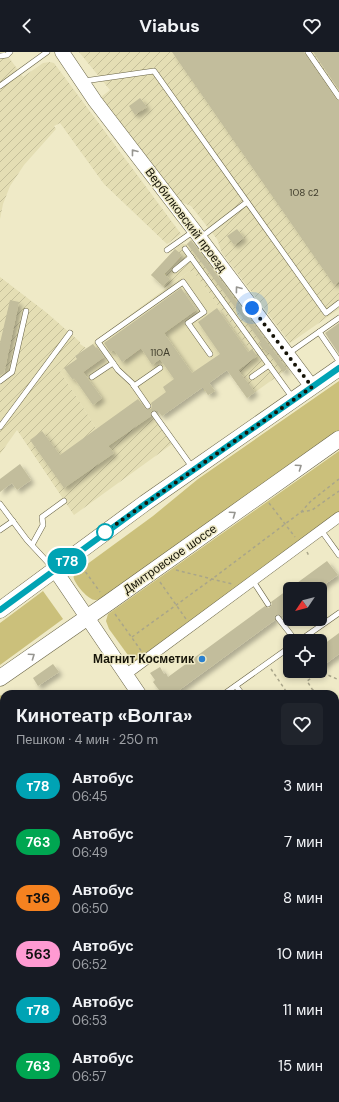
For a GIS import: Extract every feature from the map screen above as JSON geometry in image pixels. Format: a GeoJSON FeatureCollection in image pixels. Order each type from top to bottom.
{"type":"FeatureCollection","features":[{"type":"Feature","properties":{"kind":"main road"},"geometry":{"type":"LineString","coordinates":[[0,610],[194,469],[339,368]]}},
{"type":"Feature","properties":{"kind":"main road","name":"Дмитровское шоссе"},"geometry":{"type":"LineString","coordinates":[[0,678],[339,439]]}},
{"type":"Feature","properties":{"kind":"street","name":"Вербилковский проезд"},"geometry":{"type":"LineString","coordinates":[[62,52],[94,101],[197,234],[312,387]]}},
{"type":"Feature","properties":{"kind":"street"},"geometry":{"type":"LineString","coordinates":[[126,675],[339,517]]}},
{"type":"Feature","properties":{"kind":"street"},"geometry":{"type":"LineString","coordinates":[[55,570],[126,675],[134,690]]}},
{"type":"Feature","properties":{"kind":"lane"},"geometry":{"type":"LineString","coordinates":[[0,56],[7,55],[10,52]]}},
{"type":"Feature","properties":{"kind":"lane"},"geometry":{"type":"LineString","coordinates":[[0,86],[47,52]]}},
{"type":"Feature","properties":{"kind":"lane"},"geometry":{"type":"LineString","coordinates":[[308,52],[339,97]]}},
{"type":"Feature","properties":{"kind":"lane"},"geometry":{"type":"LineString","coordinates":[[82,82],[154,71],[326,313],[339,303]]}},
{"type":"Feature","properties":{"kind":"lane"},"geometry":{"type":"LineString","coordinates":[[167,250],[197,234],[247,202]]}},
{"type":"Feature","properties":{"kind":"lane"},"geometry":{"type":"LineString","coordinates":[[185,249],[294,400]]}},
{"type":"Feature","properties":{"kind":"lane"},"geometry":{"type":"LineString","coordinates":[[175,270],[191,257]]}},
{"type":"Feature","properties":{"kind":"lane"},"geometry":{"type":"LineString","coordinates":[[148,406],[134,386],[118,370],[98,342],[183,282],[204,312],[188,323],[210,354]]}},
{"type":"Feature","properties":{"kind":"lane"},"geometry":{"type":"LineString","coordinates":[[0,381],[12,372],[26,311]]}},
{"type":"Feature","properties":{"kind":"lane"},"geometry":{"type":"LineString","coordinates":[[288,354],[339,318]]}},
{"type":"Feature","properties":{"kind":"lane"},"geometry":{"type":"LineString","coordinates":[[319,332],[339,361]]}},
{"type":"Feature","properties":{"kind":"lane"},"geometry":{"type":"LineString","coordinates":[[0,427],[70,333]]}},
{"type":"Feature","properties":{"kind":"lane"},"geometry":{"type":"LineString","coordinates":[[92,377],[113,363]]}},
{"type":"Feature","properties":{"kind":"lane"},"geometry":{"type":"LineString","coordinates":[[252,376],[268,365]]}},
{"type":"Feature","properties":{"kind":"lane"},"geometry":{"type":"LineString","coordinates":[[134,386],[160,368]]}},
{"type":"Feature","properties":{"kind":"lane"},"geometry":{"type":"LineString","coordinates":[[154,414],[194,469]]}},
{"type":"Feature","properties":{"kind":"lane"},"geometry":{"type":"LineString","coordinates":[[32,545],[43,525],[42,517],[64,501]]}},
{"type":"Feature","properties":{"kind":"lane"},"geometry":{"type":"LineString","coordinates":[[0,504],[27,540],[55,570]]}},
{"type":"Feature","properties":{"kind":"lane"},"geometry":{"type":"LineString","coordinates":[[0,530],[13,521]]}},
{"type":"Feature","properties":{"kind":"lane"},"geometry":{"type":"LineString","coordinates":[[321,530],[339,555]]}},
{"type":"Feature","properties":{"kind":"lane"},"geometry":{"type":"LineString","coordinates":[[249,584],[268,604]]}},
{"type":"Feature","properties":{"kind":"lane"},"geometry":{"type":"LineString","coordinates":[[308,634],[339,613]]}},
{"type":"Feature","properties":{"kind":"lane"},"geometry":{"type":"LineString","coordinates":[[278,618],[291,634]]}},
{"type":"Feature","properties":{"kind":"lane"},"geometry":{"type":"LineString","coordinates":[[230,690],[283,652]]}},
{"type":"Feature","properties":{"kind":"lane"},"geometry":{"type":"LineString","coordinates":[[236,686],[239,690]]}},
{"type":"Feature","properties":{"kind":"path"},"geometry":{"type":"LineString","coordinates":[[132,637],[301,512],[311,501],[339,479]]}},
{"type":"Feature","properties":{"kind":"path"},"geometry":{"type":"LineString","coordinates":[[301,512],[312,510],[339,491]]}},
{"type":"Feature","properties":{"kind":"path"},"geometry":{"type":"LineString","coordinates":[[269,504],[310,556]]}},
{"type":"Feature","properties":{"kind":"path"},"geometry":{"type":"LineString","coordinates":[[82,567],[100,592]]}},
{"type":"Feature","properties":{"kind":"path"},"geometry":{"type":"LineString","coordinates":[[176,570],[249,584]]}},
{"type":"Feature","properties":{"kind":"path"},"geometry":{"type":"LineString","coordinates":[[159,581],[191,626]]}},
{"type":"Feature","properties":{"kind":"path"},"geometry":{"type":"LineString","coordinates":[[115,613],[143,653]]}},
{"type":"Feature","properties":{"kind":"path"},"geometry":{"type":"LineString","coordinates":[[266,663],[285,690]]}},
{"type":"Feature","properties":{"kind":"path"},"geometry":{"type":"LineString","coordinates":[[313,690],[307,681],[321,672],[337,679],[339,678]]}},
{"type":"Feature","properties":{"kind":"shaded area"},"geometry":{"type":"Polygon","coordinates":[[[0,52],[5,52],[23,77],[43,63],[54,63],[181,234],[167,244],[104,184],[60,123],[54,126],[56,129],[24,165],[10,186],[3,204],[0,219],[0,52]]]}},
{"type":"Feature","properties":{"kind":"shaded area"},"geometry":{"type":"Polygon","coordinates":[[[79,52],[339,52],[339,309],[290,343],[222,253],[217,239],[191,206],[181,202],[101,97],[110,90],[79,52]]]}},
{"type":"Feature","properties":{"kind":"shaded area"},"geometry":{"type":"Polygon","coordinates":[[[195,238],[290,367],[247,398],[226,368],[250,350],[193,271],[188,272],[165,288],[151,275],[178,246],[187,244],[195,238]]]}},
{"type":"Feature","properties":{"kind":"shaded area"},"geometry":{"type":"Polygon","coordinates":[[[193,271],[250,350],[209,383],[215,391],[208,395],[202,387],[162,416],[158,411],[109,445],[96,428],[60,371],[77,359],[75,356],[188,272],[193,271]]]}},
{"type":"Feature","properties":{"kind":"shaded area"},"geometry":{"type":"Polygon","coordinates":[[[0,277],[47,313],[86,348],[75,356],[77,359],[60,371],[108,445],[151,415],[172,444],[74,515],[17,430],[0,454],[0,277]]]}},
{"type":"Feature","properties":{"kind":"green space"},"geometry":{"type":"Polygon","coordinates":[[[339,381],[339,430],[102,598],[93,600],[80,589],[74,579],[75,573],[153,516],[198,479],[339,381]]]}},
{"type":"Feature","properties":{"kind":"green space"},"geometry":{"type":"Polygon","coordinates":[[[339,451],[339,513],[134,663],[109,629],[106,621],[108,614],[339,451]]]}},
{"type":"Feature","properties":{"kind":"green space"},"geometry":{"type":"Polygon","coordinates":[[[43,591],[63,619],[0,665],[0,623],[43,591]]]}},
{"type":"Feature","properties":{"kind":"building"},"geometry":{"type":"Polygon","coordinates":[[[172,52],[304,52],[336,99],[339,101],[339,281],[334,285],[172,52]]]}},
{"type":"Feature","properties":{"kind":"building"},"geometry":{"type":"Polygon","coordinates":[[[313,52],[339,52],[339,90],[313,52]]]}},
{"type":"Feature","properties":{"kind":"building"},"geometry":{"type":"Polygon","coordinates":[[[140,98],[147,107],[135,115],[129,106],[140,98]]]}},
{"type":"Feature","properties":{"kind":"building"},"geometry":{"type":"Polygon","coordinates":[[[237,229],[244,238],[234,245],[227,236],[237,229]]]}},
{"type":"Feature","properties":{"kind":"building"},"geometry":{"type":"Polygon","coordinates":[[[191,240],[287,369],[283,372],[266,349],[264,351],[259,344],[261,342],[187,244],[191,240]]]}},
{"type":"Feature","properties":{"kind":"building"},"geometry":{"type":"Polygon","coordinates":[[[175,249],[182,255],[164,274],[170,279],[163,286],[151,275],[175,249]]]}},
{"type":"Feature","properties":{"kind":"building"},"geometry":{"type":"Polygon","coordinates":[[[181,288],[196,310],[164,333],[192,373],[220,354],[198,322],[217,308],[248,352],[252,349],[257,356],[238,370],[255,392],[247,398],[227,370],[209,383],[215,391],[208,395],[203,387],[162,416],[158,411],[152,411],[150,413],[151,416],[108,446],[114,453],[64,488],[30,440],[42,431],[60,455],[138,399],[146,409],[151,409],[151,403],[166,392],[163,387],[174,379],[160,359],[152,365],[141,348],[122,362],[114,350],[110,352],[104,343],[181,288]]]}},
{"type":"Feature","properties":{"kind":"building"},"geometry":{"type":"Polygon","coordinates":[[[10,300],[19,302],[4,373],[0,376],[0,343],[10,300]]]}},
{"type":"Feature","properties":{"kind":"building"},"geometry":{"type":"Polygon","coordinates":[[[339,323],[339,354],[325,333],[339,323]]]}},
{"type":"Feature","properties":{"kind":"building"},"geometry":{"type":"Polygon","coordinates":[[[93,344],[104,357],[83,372],[102,398],[93,405],[74,378],[73,380],[64,368],[77,359],[75,356],[93,344]]]}},
{"type":"Feature","properties":{"kind":"building"},"geometry":{"type":"Polygon","coordinates":[[[20,464],[31,480],[17,490],[12,483],[0,492],[0,479],[20,464]]]}},
{"type":"Feature","properties":{"kind":"building"},"geometry":{"type":"Polygon","coordinates":[[[327,561],[338,575],[327,583],[298,582],[327,561]]]}},
{"type":"Feature","properties":{"kind":"building"},"geometry":{"type":"Polygon","coordinates":[[[283,593],[283,614],[281,616],[279,614],[276,615],[274,617],[275,620],[179,690],[159,690],[153,682],[155,680],[150,673],[160,667],[164,674],[166,673],[168,677],[265,606],[268,608],[272,604],[271,602],[283,593]]]}},
{"type":"Feature","properties":{"kind":"building"},"geometry":{"type":"Polygon","coordinates":[[[339,633],[339,654],[327,663],[327,642],[339,633]]]}},
{"type":"Feature","properties":{"kind":"building"},"geometry":{"type":"Polygon","coordinates":[[[53,664],[59,672],[38,686],[33,678],[53,664]]]}},
{"type":"Feature","properties":{"kind":"bus line","name":"т78"},"geometry":{"type":"LineString","coordinates":[[0,610],[145,504],[339,368]]}},
{"type":"Feature","properties":{"kind":"place","name":"Магнит Косметик"},"geometry":{"type":"Point","coordinates":[202,659]}},
{"type":"Feature","properties":{"kind":"route"},"geometry":{"type":"LineString","coordinates":[[105,532],[312,387],[252,308]]}}]}
